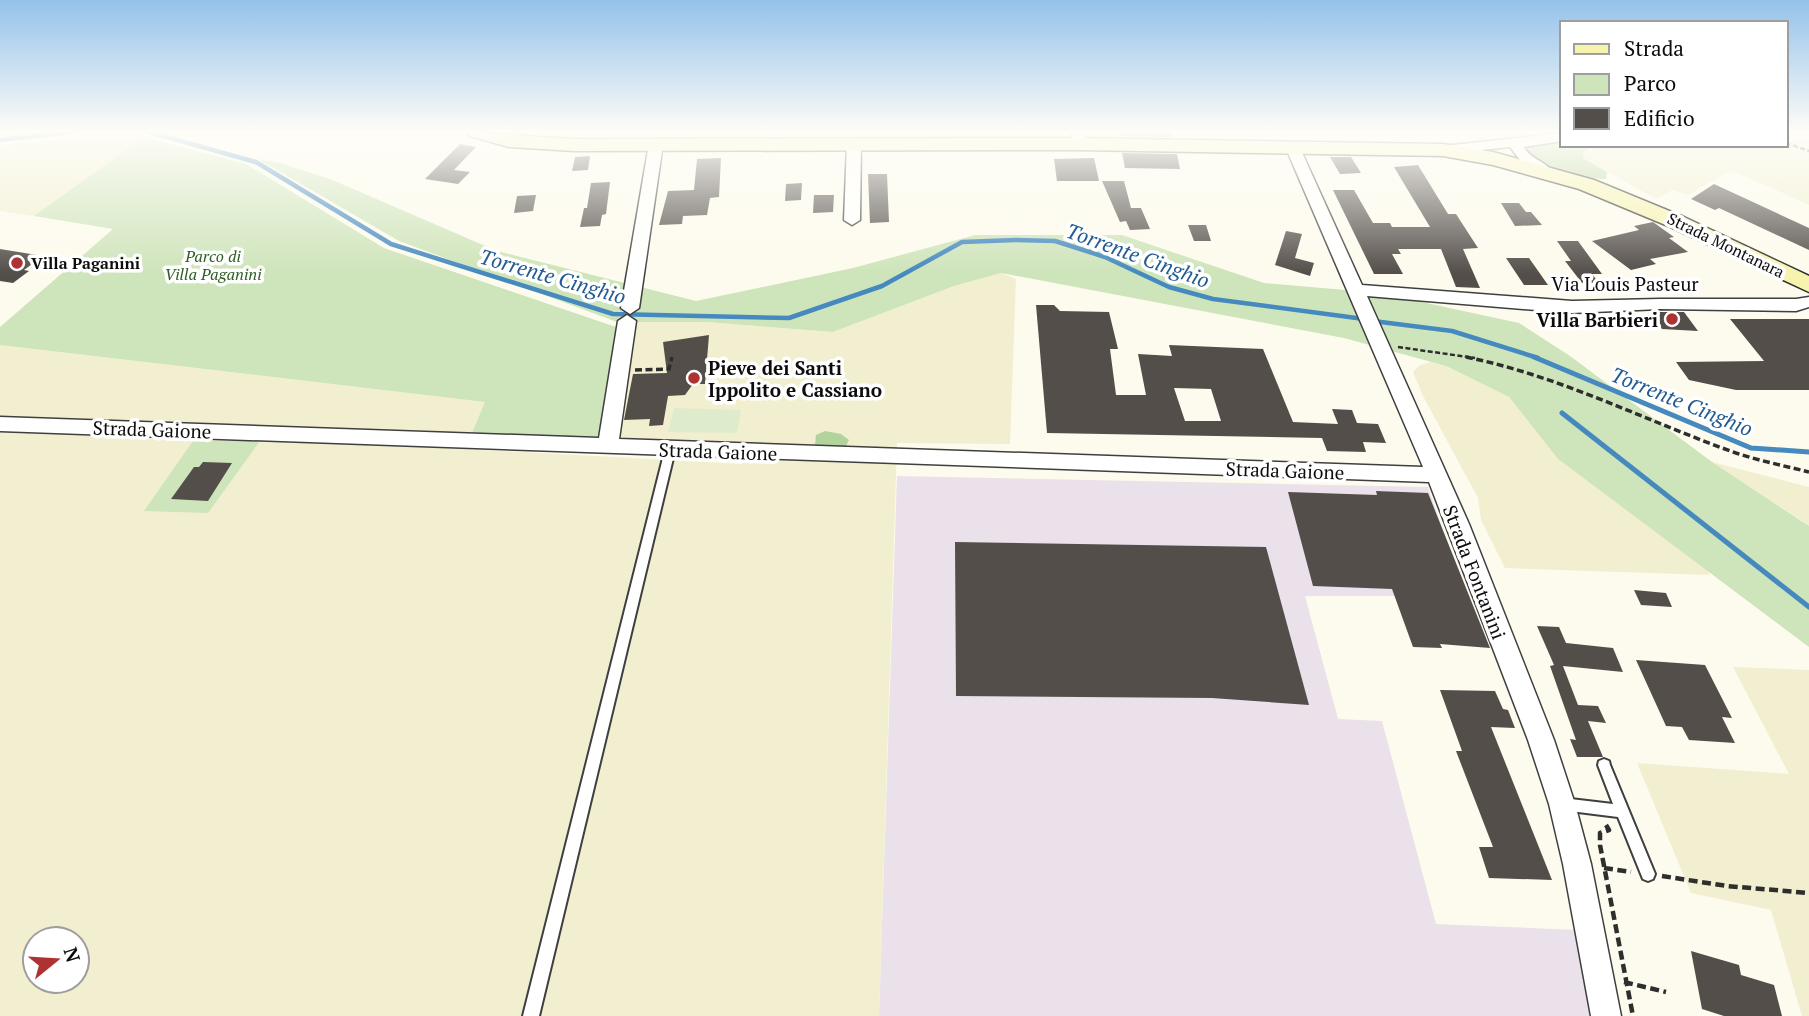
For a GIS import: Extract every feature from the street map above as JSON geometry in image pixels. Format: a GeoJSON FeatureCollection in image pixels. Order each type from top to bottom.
{"type":"FeatureCollection","features":[{"type":"Feature","properties":{"kind":"main road","name":"Strada Montanara"},"geometry":{"type":"LineString","coordinates":[[1574,179],[1659,213],[1809,285]]}},
{"type":"Feature","properties":{"kind":"street"},"geometry":{"type":"LineString","coordinates":[[608,445],[650,179]]}},
{"type":"Feature","properties":{"kind":"street"},"geometry":{"type":"LineString","coordinates":[[852,220],[853,179]]}},
{"type":"Feature","properties":{"kind":"street","name":"Strada Fontanini"},"geometry":{"type":"LineString","coordinates":[[1307,179],[1364,308],[1390,350],[1436,475],[1521,689],[1562,804],[1577,864],[1606,1016]]}},
{"type":"Feature","properties":{"kind":"street","name":"Via Louis Pasteur"},"geometry":{"type":"LineString","coordinates":[[1357,289],[1572,307],[1660,304],[1796,305],[1809,302]]}},
{"type":"Feature","properties":{"kind":"street","name":"Strada Gaione"},"geometry":{"type":"LineString","coordinates":[[0,424],[608,445],[670,450],[1436,475]]}},
{"type":"Feature","properties":{"kind":"lane"},"geometry":{"type":"LineString","coordinates":[[531,1016],[670,450]]}},
{"type":"Feature","properties":{"kind":"lane"},"geometry":{"type":"LineString","coordinates":[[1604,765],[1648,874]]}},
{"type":"Feature","properties":{"kind":"lane"},"geometry":{"type":"LineString","coordinates":[[1562,804],[1622,811]]}},
{"type":"Feature","properties":{"kind":"path"},"geometry":{"type":"LineString","coordinates":[[1390,350],[1462,355],[1520,369],[1739,454],[1809,472]]}},
{"type":"Feature","properties":{"kind":"path"},"geometry":{"type":"LineString","coordinates":[[619,370],[669,369],[673,357]]}},
{"type":"Feature","properties":{"kind":"path"},"geometry":{"type":"LineString","coordinates":[[1577,864],[1727,886],[1809,893]]}},
{"type":"Feature","properties":{"kind":"path"},"geometry":{"type":"LineString","coordinates":[[1626,982],[1667,992]]}},
{"type":"Feature","properties":{"kind":"shaded area"},"geometry":{"type":"Polygon","coordinates":[[[0,179],[85,179],[34,216],[0,211],[0,179]]]}},
{"type":"Feature","properties":{"kind":"shaded area"},"geometry":{"type":"Polygon","coordinates":[[[1621,179],[1715,179],[1688,195],[1672,190],[1656,199],[1621,179]]]}},
{"type":"Feature","properties":{"kind":"shaded area"},"geometry":{"type":"Polygon","coordinates":[[[1752,179],[1809,179],[1809,205],[1752,179]]]}},
{"type":"Feature","properties":{"kind":"shaded area"},"geometry":{"type":"Polygon","coordinates":[[[1001,273],[1016,279],[1010,444],[897,443],[879,1016],[0,1016],[0,345],[486,402],[466,449],[742,464],[741,446],[612,441],[629,322],[706,322],[833,332],[954,286],[1001,273]]]}},
{"type":"Feature","properties":{"kind":"shaded area"},"geometry":{"type":"Polygon","coordinates":[[[1431,362],[1446,366],[1509,397],[1558,459],[1708,571],[1709,575],[1505,568],[1481,520],[1478,498],[1423,396],[1413,372],[1420,365],[1431,362]]]}},
{"type":"Feature","properties":{"kind":"shaded area"},"geometry":{"type":"Polygon","coordinates":[[[1712,462],[1809,487],[1809,526],[1801,520],[1712,462]]]}},
{"type":"Feature","properties":{"kind":"shaded area"},"geometry":{"type":"Polygon","coordinates":[[[897,476],[1428,487],[1466,596],[1305,596],[1338,719],[1382,721],[1436,924],[1579,930],[1590,1016],[879,1016],[897,476]]]}},
{"type":"Feature","properties":{"kind":"shaded area"},"geometry":{"type":"Polygon","coordinates":[[[1733,667],[1809,670],[1809,1016],[1802,1016],[1771,910],[1691,893],[1637,763],[1789,774],[1733,667]]]}},
{"type":"Feature","properties":{"kind":"green space","name":"Parco di Villa Paganini"},"geometry":{"type":"Polygon","coordinates":[[[85,179],[271,179],[384,248],[616,327],[607,405],[596,441],[470,438],[485,402],[0,345],[0,327],[113,229],[34,216],[85,179]]]}},
{"type":"Feature","properties":{"kind":"green space"},"geometry":{"type":"Polygon","coordinates":[[[293,179],[331,179],[497,251],[696,301],[853,268],[975,235],[1122,235],[1264,283],[1380,293],[1519,323],[1570,356],[1712,462],[1809,526],[1809,647],[1558,459],[1509,397],[1446,366],[1344,338],[1001,273],[954,286],[833,332],[706,322],[617,322],[399,241],[293,179]]]}},
{"type":"Feature","properties":{"kind":"green space"},"geometry":{"type":"Polygon","coordinates":[[[674,408],[741,410],[737,433],[668,432],[674,408]]]}},
{"type":"Feature","properties":{"kind":"green space"},"geometry":{"type":"Polygon","coordinates":[[[825,431],[841,434],[849,440],[844,450],[822,450],[815,445],[816,435],[825,431]]]}},
{"type":"Feature","properties":{"kind":"green space"},"geometry":{"type":"Polygon","coordinates":[[[193,441],[260,441],[208,513],[144,511],[193,441]]]}},
{"type":"Feature","properties":{"kind":"building"},"geometry":{"type":"Polygon","coordinates":[[[428,179],[463,179],[458,184],[428,179]]]}},
{"type":"Feature","properties":{"kind":"building"},"geometry":{"type":"Polygon","coordinates":[[[695,179],[720,179],[719,197],[710,198],[707,215],[683,216],[682,224],[659,225],[668,191],[694,190],[695,179]]]}},
{"type":"Feature","properties":{"kind":"building"},"geometry":{"type":"Polygon","coordinates":[[[868,179],[887,179],[889,222],[870,223],[868,179]]]}},
{"type":"Feature","properties":{"kind":"building"},"geometry":{"type":"Polygon","coordinates":[[[1057,179],[1099,181],[1057,181],[1057,179]]]}},
{"type":"Feature","properties":{"kind":"building"},"geometry":{"type":"Polygon","coordinates":[[[1401,179],[1427,179],[1448,214],[1456,214],[1478,248],[1463,249],[1480,288],[1456,287],[1441,249],[1398,249],[1401,254],[1392,254],[1403,274],[1374,274],[1333,190],[1354,190],[1373,223],[1390,223],[1392,227],[1430,227],[1401,179]]]}},
{"type":"Feature","properties":{"kind":"building"},"geometry":{"type":"Polygon","coordinates":[[[1102,181],[1124,181],[1131,208],[1141,208],[1150,229],[1130,230],[1126,221],[1120,222],[1102,181]]]}},
{"type":"Feature","properties":{"kind":"building"},"geometry":{"type":"Polygon","coordinates":[[[610,182],[606,214],[602,215],[600,226],[580,227],[584,208],[587,208],[591,183],[610,182]]]}},
{"type":"Feature","properties":{"kind":"building"},"geometry":{"type":"Polygon","coordinates":[[[802,183],[801,200],[785,201],[786,184],[802,183]]]}},
{"type":"Feature","properties":{"kind":"building"},"geometry":{"type":"Polygon","coordinates":[[[1714,184],[1809,228],[1809,250],[1719,208],[1715,210],[1691,199],[1714,184]]]}},
{"type":"Feature","properties":{"kind":"building"},"geometry":{"type":"Polygon","coordinates":[[[536,195],[533,211],[514,213],[517,196],[536,195]]]}},
{"type":"Feature","properties":{"kind":"building"},"geometry":{"type":"Polygon","coordinates":[[[814,195],[834,195],[833,212],[813,213],[814,195]]]}},
{"type":"Feature","properties":{"kind":"building"},"geometry":{"type":"Polygon","coordinates":[[[1501,203],[1519,203],[1542,225],[1515,226],[1501,203]]]}},
{"type":"Feature","properties":{"kind":"building"},"geometry":{"type":"Polygon","coordinates":[[[1653,222],[1674,237],[1669,238],[1688,252],[1650,259],[1656,264],[1631,270],[1592,241],[1639,230],[1634,226],[1653,222]]]}},
{"type":"Feature","properties":{"kind":"building"},"geometry":{"type":"Polygon","coordinates":[[[1188,225],[1206,225],[1211,241],[1194,241],[1188,225]]]}},
{"type":"Feature","properties":{"kind":"building"},"geometry":{"type":"Polygon","coordinates":[[[1286,231],[1302,234],[1295,258],[1314,263],[1310,276],[1275,265],[1286,231]]]}},
{"type":"Feature","properties":{"kind":"building"},"geometry":{"type":"Polygon","coordinates":[[[1557,241],[1578,241],[1602,274],[1592,274],[1599,283],[1582,283],[1565,261],[1571,261],[1557,241]]]}},
{"type":"Feature","properties":{"kind":"building","name":"Villa Paganini"},"geometry":{"type":"Polygon","coordinates":[[[0,249],[43,256],[24,270],[29,271],[13,283],[0,281],[0,249]]]}},
{"type":"Feature","properties":{"kind":"building"},"geometry":{"type":"Polygon","coordinates":[[[1506,258],[1529,258],[1548,285],[1524,285],[1506,258]]]}},
{"type":"Feature","properties":{"kind":"building"},"geometry":{"type":"Polygon","coordinates":[[[1036,305],[1054,305],[1060,311],[1109,312],[1118,349],[1110,349],[1116,395],[1146,395],[1138,354],[1172,356],[1169,345],[1263,349],[1293,422],[1338,424],[1332,409],[1352,410],[1357,423],[1378,424],[1386,443],[1363,442],[1366,452],[1327,451],[1322,438],[1047,433],[1036,305]],[[1174,388],[1185,421],[1221,421],[1211,389],[1174,388]]]}},
{"type":"Feature","properties":{"kind":"building","name":"Villa Barbieri"},"geometry":{"type":"Polygon","coordinates":[[[1650,312],[1684,312],[1698,331],[1662,329],[1650,312]]]}},
{"type":"Feature","properties":{"kind":"building"},"geometry":{"type":"Polygon","coordinates":[[[1730,319],[1809,319],[1809,390],[1736,390],[1689,380],[1676,362],[1764,361],[1730,319]]]}},
{"type":"Feature","properties":{"kind":"building"},"geometry":{"type":"Polygon","coordinates":[[[709,335],[705,384],[693,384],[685,395],[668,396],[663,425],[649,426],[650,419],[624,420],[633,374],[667,373],[663,342],[709,335]]]}},
{"type":"Feature","properties":{"kind":"building"},"geometry":{"type":"Polygon","coordinates":[[[203,462],[232,463],[208,501],[171,499],[194,467],[199,467],[203,462]]]}},
{"type":"Feature","properties":{"kind":"building"},"geometry":{"type":"Polygon","coordinates":[[[1376,491],[1428,493],[1490,648],[1440,644],[1442,648],[1413,647],[1392,589],[1313,586],[1288,492],[1377,495],[1376,491]]]}},
{"type":"Feature","properties":{"kind":"building"},"geometry":{"type":"Polygon","coordinates":[[[955,542],[1266,547],[1309,705],[1212,698],[956,696],[955,542]]]}},
{"type":"Feature","properties":{"kind":"building"},"geometry":{"type":"Polygon","coordinates":[[[1634,590],[1666,593],[1672,607],[1641,605],[1634,590]]]}},
{"type":"Feature","properties":{"kind":"building"},"geometry":{"type":"Polygon","coordinates":[[[1537,626],[1559,627],[1566,643],[1613,648],[1623,672],[1563,666],[1578,705],[1598,706],[1606,723],[1588,721],[1603,757],[1577,757],[1570,739],[1576,740],[1550,666],[1554,665],[1537,626]]]}},
{"type":"Feature","properties":{"kind":"building"},"geometry":{"type":"Polygon","coordinates":[[[1636,660],[1705,665],[1732,718],[1722,717],[1735,743],[1689,740],[1682,727],[1666,726],[1636,660]]]}},
{"type":"Feature","properties":{"kind":"building"},"geometry":{"type":"Polygon","coordinates":[[[1440,690],[1495,691],[1503,709],[1508,710],[1515,728],[1491,727],[1552,880],[1489,878],[1479,847],[1493,847],[1456,751],[1462,751],[1440,690]]]}},
{"type":"Feature","properties":{"kind":"building"},"geometry":{"type":"Polygon","coordinates":[[[1691,951],[1739,965],[1741,975],[1774,985],[1782,1016],[1724,1016],[1702,1009],[1691,951]]]}},
{"type":"Feature","properties":{"kind":"waterway","name":"Torrente Cinghio"},"geometry":{"type":"LineString","coordinates":[[285,179],[391,244],[613,314],[789,318],[882,286],[962,242],[1016,240],[1055,241],[1105,257],[1169,287],[1213,299],[1364,319]]}},
{"type":"Feature","properties":{"kind":"waterway","name":"Torrente Cinghio"},"geometry":{"type":"LineString","coordinates":[[1373,321],[1452,331],[1538,358]]}},
{"type":"Feature","properties":{"kind":"waterway","name":"Torrente Cinghio"},"geometry":{"type":"LineString","coordinates":[[1534,357],[1751,448],[1809,452]]}},
{"type":"Feature","properties":{"kind":"waterway","name":"Torrente Cinghio"},"geometry":{"type":"LineString","coordinates":[[1562,413],[1809,607]]}},
{"type":"Feature","properties":{"kind":"place","name":"Villa Paganini"},"geometry":{"type":"Point","coordinates":[17,263]}},
{"type":"Feature","properties":{"kind":"place","name":"Villa Barbieri"},"geometry":{"type":"Point","coordinates":[1672,319]}},
{"type":"Feature","properties":{"kind":"place","name":"Pieve dei Santi Ippolito e Cassiano"},"geometry":{"type":"Point","coordinates":[694,378]}}]}
